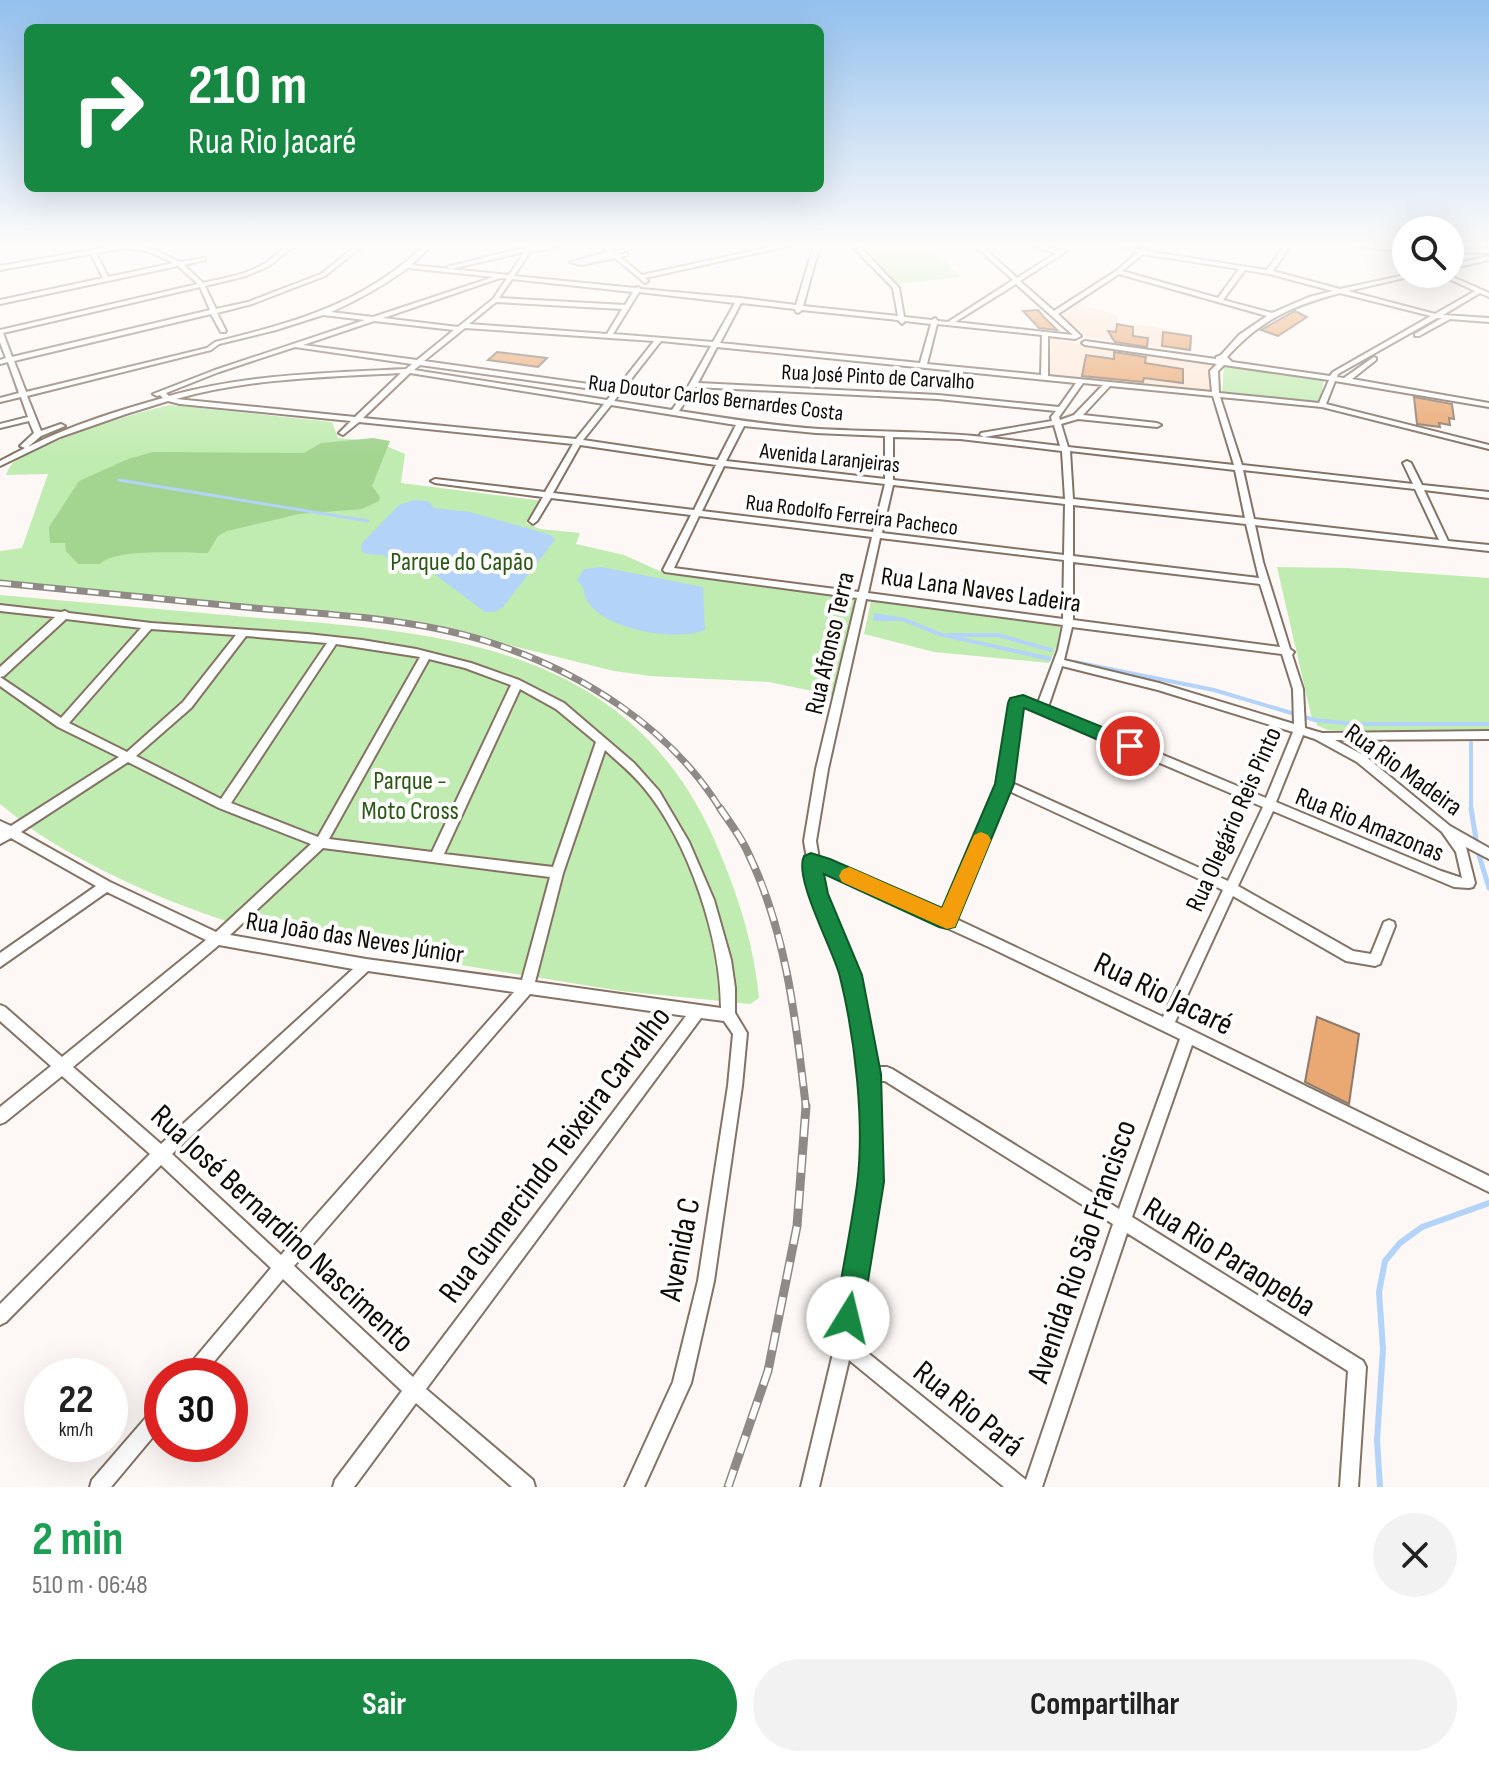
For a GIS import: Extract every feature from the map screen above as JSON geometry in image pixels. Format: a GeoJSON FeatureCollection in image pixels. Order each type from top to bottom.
{"type":"FeatureCollection","features":[{"type":"Feature","properties":{"kind":"street"},"geometry":{"type":"LineString","coordinates":[[38,434],[0,332],[75,314]]}},
{"type":"Feature","properties":{"kind":"street"},"geometry":{"type":"LineString","coordinates":[[0,362],[205,314]]}},
{"type":"Feature","properties":{"kind":"street"},"geometry":{"type":"LineString","coordinates":[[212,314],[223,331]]}},
{"type":"Feature","properties":{"kind":"street"},"geometry":{"type":"LineString","coordinates":[[0,398],[209,349],[217,343],[261,334],[319,314]]}},
{"type":"Feature","properties":{"kind":"street"},"geometry":{"type":"LineString","coordinates":[[341,314],[461,327],[659,339],[1322,405],[1489,447]]}},
{"type":"Feature","properties":{"kind":"street"},"geometry":{"type":"LineString","coordinates":[[2,461],[38,434],[165,396],[383,314]]}},
{"type":"Feature","properties":{"kind":"street"},"geometry":{"type":"LineString","coordinates":[[343,433],[408,371],[477,314]]}},
{"type":"Feature","properties":{"kind":"street"},"geometry":{"type":"LineString","coordinates":[[609,335],[621,314]]}},
{"type":"Feature","properties":{"kind":"street"},"geometry":{"type":"LineString","coordinates":[[675,411],[693,385],[731,314]]}},
{"type":"Feature","properties":{"kind":"street"},"geometry":{"type":"LineString","coordinates":[[853,314],[1080,339],[1334,375],[1489,405]]}},
{"type":"Feature","properties":{"kind":"street"},"geometry":{"type":"LineString","coordinates":[[902,314],[903,320]]}},
{"type":"Feature","properties":{"kind":"street"},"geometry":{"type":"LineString","coordinates":[[950,324],[965,314]]}},
{"type":"Feature","properties":{"kind":"street"},"geometry":{"type":"LineString","coordinates":[[1056,314],[1080,339]]}},
{"type":"Feature","properties":{"kind":"street"},"geometry":{"type":"LineString","coordinates":[[1431,314],[1437,316]]}},
{"type":"Feature","properties":{"kind":"street"},"geometry":{"type":"LineString","coordinates":[[1322,405],[1334,375],[1368,359],[1441,314]]}},
{"type":"Feature","properties":{"kind":"street"},"geometry":{"type":"LineString","coordinates":[[1415,331],[1436,326],[1452,314]]}},
{"type":"Feature","properties":{"kind":"street"},"geometry":{"type":"LineString","coordinates":[[1216,395],[1214,371],[1242,335],[1271,315]]}},
{"type":"Feature","properties":{"kind":"street"},"geometry":{"type":"LineString","coordinates":[[1467,318],[1489,320]]}},
{"type":"Feature","properties":{"kind":"street"},"geometry":{"type":"LineString","coordinates":[[1467,318],[1489,327]]}},
{"type":"Feature","properties":{"kind":"street"},"geometry":{"type":"LineString","coordinates":[[923,366],[935,323]]}},
{"type":"Feature","properties":{"kind":"street"},"geometry":{"type":"LineString","coordinates":[[1044,335],[1044,378]]}},
{"type":"Feature","properties":{"kind":"street"},"geometry":{"type":"LineString","coordinates":[[533,521],[578,442],[607,401],[659,339]]}},
{"type":"Feature","properties":{"kind":"street"},"geometry":{"type":"LineString","coordinates":[[292,346],[616,390]]}},
{"type":"Feature","properties":{"kind":"street"},"geometry":{"type":"LineString","coordinates":[[1348,378],[1368,359]]}},
{"type":"Feature","properties":{"kind":"street","name":"Rua Doutor Carlos Bernardes Costa"},"geometry":{"type":"LineString","coordinates":[[2,461],[57,435],[165,396],[281,377],[408,371],[741,423],[816,431],[960,437],[1489,495]]}},
{"type":"Feature","properties":{"kind":"street"},"geometry":{"type":"LineString","coordinates":[[1042,708],[1068,623],[1069,502],[1066,451],[1055,417],[1080,382]]}},
{"type":"Feature","properties":{"kind":"street","name":"Rua José Pinto de Carvalho"},"geometry":{"type":"LineString","coordinates":[[693,385],[938,397],[1059,409]]}},
{"type":"Feature","properties":{"kind":"street"},"geometry":{"type":"LineString","coordinates":[[1077,417],[1107,385]]}},
{"type":"Feature","properties":{"kind":"street","name":"Rua Olegário Reis Pinto"},"geometry":{"type":"LineString","coordinates":[[1167,1024],[1269,806],[1300,721],[1298,689],[1289,652],[1264,582],[1247,520],[1239,469],[1216,395]]}},
{"type":"Feature","properties":{"kind":"street","name":"Avenida Laranjeiras"},"geometry":{"type":"LineString","coordinates":[[165,396],[359,421],[578,442],[720,463],[1489,548]]}},
{"type":"Feature","properties":{"kind":"street"},"geometry":{"type":"LineString","coordinates":[[1470,399],[1489,399]]}},
{"type":"Feature","properties":{"kind":"street"},"geometry":{"type":"LineString","coordinates":[[960,437],[1007,433],[1077,417],[1157,425]]}},
{"type":"Feature","properties":{"kind":"street"},"geometry":{"type":"LineString","coordinates":[[0,426],[33,418]]}},
{"type":"Feature","properties":{"kind":"street"},"geometry":{"type":"LineString","coordinates":[[697,514],[741,423]]}},
{"type":"Feature","properties":{"kind":"street"},"geometry":{"type":"LineString","coordinates":[[38,434],[57,435]]}},
{"type":"Feature","properties":{"kind":"street","name":"Rua Afonso Terra"},"geometry":{"type":"LineString","coordinates":[[810,1487],[844,1345],[871,1182],[869,1074],[851,975],[818,894],[810,841],[822,769],[889,482],[889,434]]}},
{"type":"Feature","properties":{"kind":"street"},"geometry":{"type":"LineString","coordinates":[[1407,463],[1445,543]]}},
{"type":"Feature","properties":{"kind":"street","name":"Rua Rodolfo Ferreira Pacheco"},"geometry":{"type":"LineString","coordinates":[[435,481],[1264,582]]}},
{"type":"Feature","properties":{"kind":"street","name":"Rua Lana Naves Ladeira"},"geometry":{"type":"LineString","coordinates":[[697,514],[668,570],[1289,652]]}},
{"type":"Feature","properties":{"kind":"street","name":"Avenida C"},"geometry":{"type":"LineString","coordinates":[[0,608],[148,626],[333,641],[426,655],[517,684],[560,707],[602,741],[654,793],[700,873],[724,963],[728,1015],[740,1033],[706,1281],[682,1383],[634,1487]]}},
{"type":"Feature","properties":{"kind":"street"},"geometry":{"type":"LineString","coordinates":[[0,673],[65,614]]}},
{"type":"Feature","properties":{"kind":"street"},"geometry":{"type":"LineString","coordinates":[[62,724],[148,626]]}},
{"type":"Feature","properties":{"kind":"street"},"geometry":{"type":"LineString","coordinates":[[3,832],[128,757],[187,705],[244,632]]}},
{"type":"Feature","properties":{"kind":"street"},"geometry":{"type":"LineString","coordinates":[[223,805],[333,641]]}},
{"type":"Feature","properties":{"kind":"street"},"geometry":{"type":"LineString","coordinates":[[0,1117],[217,939],[321,843],[426,655]]}},
{"type":"Feature","properties":{"kind":"street","name":"Rua Rio Madeira"},"geometry":{"type":"LineString","coordinates":[[1058,662],[1300,721],[1319,736],[1361,759],[1446,829],[1487,853]]}},
{"type":"Feature","properties":{"kind":"street"},"geometry":{"type":"LineString","coordinates":[[0,681],[62,724],[223,805],[321,843],[557,873]]}},
{"type":"Feature","properties":{"kind":"street"},"geometry":{"type":"LineString","coordinates":[[436,857],[517,684]]}},
{"type":"Feature","properties":{"kind":"street","name":"Rua Rio Amazonas"},"geometry":{"type":"LineString","coordinates":[[1004,784],[1014,706],[1023,701],[1447,879],[1469,883],[1462,850],[1446,829]]}},
{"type":"Feature","properties":{"kind":"street"},"geometry":{"type":"LineString","coordinates":[[1319,736],[1489,735]]}},
{"type":"Feature","properties":{"kind":"street"},"geometry":{"type":"LineString","coordinates":[[206,1358],[527,987],[557,873],[602,741]]}},
{"type":"Feature","properties":{"kind":"street"},"geometry":{"type":"LineString","coordinates":[[947,920],[1004,784],[1231,888],[1351,957],[1375,960],[1389,926]]}},
{"type":"Feature","properties":{"kind":"street","name":"Rua João das Neves Júnior"},"geometry":{"type":"LineString","coordinates":[[3,832],[217,939],[366,965],[728,1015]]}},
{"type":"Feature","properties":{"kind":"street","name":"Rua Rio Jacaré"},"geometry":{"type":"LineString","coordinates":[[811,862],[830,867],[947,920],[1167,1024],[1489,1184]]}},
{"type":"Feature","properties":{"kind":"street"},"geometry":{"type":"LineString","coordinates":[[0,961],[106,886]]}},
{"type":"Feature","properties":{"kind":"street"},"geometry":{"type":"LineString","coordinates":[[0,1316],[161,1154],[366,965]]}},
{"type":"Feature","properties":{"kind":"street","name":"Rua Gumercindo Teixeira Carvalho"},"geometry":{"type":"LineString","coordinates":[[342,1487],[699,1010]]}},
{"type":"Feature","properties":{"kind":"street","name":"Rua José Bernardino Nascimento"},"geometry":{"type":"LineString","coordinates":[[0,1012],[161,1154],[414,1390],[526,1487]]}},
{"type":"Feature","properties":{"kind":"street","name":"Avenida Rio São Francisco"},"geometry":{"type":"LineString","coordinates":[[1033,1487],[1188,1035]]}},
{"type":"Feature","properties":{"kind":"street","name":"Rua Rio Paraopeba"},"geometry":{"type":"LineString","coordinates":[[869,1074],[887,1074],[1357,1367],[1349,1487]]}},
{"type":"Feature","properties":{"kind":"street","name":"Rua Rio Pará"},"geometry":{"type":"LineString","coordinates":[[844,1345],[1019,1487]]}},
{"type":"Feature","properties":{"kind":"street"},"geometry":{"type":"LineString","coordinates":[[99,1487],[144,1433]]}},
{"type":"Feature","properties":{"kind":"shaded area"},"geometry":{"type":"Polygon","coordinates":[[[1113,314],[1118,316],[1117,324],[1151,326],[1193,335],[1192,348],[1189,351],[1089,338],[1060,315],[1113,314]]]}},
{"type":"Feature","properties":{"kind":"shaded area"},"geometry":{"type":"Polygon","coordinates":[[[1045,338],[1211,362],[1212,394],[1047,375],[1045,338]]]}},
{"type":"Feature","properties":{"kind":"green space"},"geometry":{"type":"Polygon","coordinates":[[[1224,364],[1324,378],[1320,402],[1222,394],[1224,364]]]}},
{"type":"Feature","properties":{"kind":"green space","name":"Parque do Capão"},"geometry":{"type":"Polygon","coordinates":[[[170,405],[332,422],[338,438],[377,442],[405,454],[401,483],[543,501],[526,523],[540,529],[580,533],[576,544],[624,555],[664,573],[856,598],[836,696],[769,682],[650,676],[614,671],[405,622],[0,580],[0,551],[22,548],[48,474],[6,475],[12,464],[62,439],[170,405]]]}},
{"type":"Feature","properties":{"kind":"green space"},"geometry":{"type":"Polygon","coordinates":[[[373,438],[390,441],[372,486],[380,497],[379,501],[362,509],[299,514],[227,531],[218,536],[208,553],[134,553],[100,564],[78,564],[66,551],[65,543],[50,543],[49,527],[79,481],[128,459],[153,452],[304,453],[321,443],[373,438]]]}},
{"type":"Feature","properties":{"kind":"green space"},"geometry":{"type":"Polygon","coordinates":[[[1277,567],[1348,568],[1489,578],[1489,733],[1328,730],[1318,726],[1311,715],[1277,567]]]}},
{"type":"Feature","properties":{"kind":"green space","name":"Parque - Moto Cross"},"geometry":{"type":"Polygon","coordinates":[[[0,595],[392,631],[461,643],[526,662],[585,690],[638,730],[683,783],[720,853],[734,889],[750,942],[759,998],[750,1004],[621,991],[275,935],[184,906],[94,866],[39,834],[0,804],[0,595]]]}},
{"type":"Feature","properties":{"kind":"green space"},"geometry":{"type":"Polygon","coordinates":[[[871,601],[1060,626],[1057,647],[1049,663],[934,652],[864,634],[871,601]]]}},
{"type":"Feature","properties":{"kind":"water"},"geometry":{"type":"Polygon","coordinates":[[[413,500],[428,501],[434,508],[470,512],[551,535],[555,540],[503,607],[495,612],[485,612],[433,573],[429,564],[396,564],[383,555],[361,551],[362,543],[399,505],[413,500]]]}},
{"type":"Feature","properties":{"kind":"water"},"geometry":{"type":"Polygon","coordinates":[[[602,567],[703,587],[705,630],[677,635],[660,634],[610,620],[588,602],[577,580],[584,569],[602,567]]]}},
{"type":"Feature","properties":{"kind":"water"},"geometry":{"type":"Polygon","coordinates":[[[874,613],[905,618],[942,633],[1052,657],[1050,661],[939,636],[902,621],[873,621],[874,613]]]}},
{"type":"Feature","properties":{"kind":"building"},"geometry":{"type":"Polygon","coordinates":[[[1026,314],[1042,314],[1057,330],[1039,328],[1026,314]]]}},
{"type":"Feature","properties":{"kind":"building"},"geometry":{"type":"Polygon","coordinates":[[[1289,314],[1307,317],[1278,336],[1261,330],[1289,314]]]}},
{"type":"Feature","properties":{"kind":"building"},"geometry":{"type":"Polygon","coordinates":[[[1117,324],[1133,327],[1133,336],[1148,338],[1147,347],[1115,342],[1108,331],[1116,332],[1117,324]]]}},
{"type":"Feature","properties":{"kind":"building"},"geometry":{"type":"Polygon","coordinates":[[[1163,332],[1191,336],[1190,350],[1162,346],[1163,332]]]}},
{"type":"Feature","properties":{"kind":"building"},"geometry":{"type":"Polygon","coordinates":[[[497,352],[547,358],[538,367],[488,360],[497,352]]]}},
{"type":"Feature","properties":{"kind":"building"},"geometry":{"type":"Polygon","coordinates":[[[1114,352],[1146,357],[1145,363],[1183,369],[1183,383],[1082,376],[1086,355],[1114,359],[1114,352]]]}},
{"type":"Feature","properties":{"kind":"building"},"geometry":{"type":"Polygon","coordinates":[[[1414,397],[1452,404],[1454,419],[1449,418],[1450,425],[1439,423],[1440,427],[1417,424],[1414,397]]]}},
{"type":"Feature","properties":{"kind":"building"},"geometry":{"type":"Polygon","coordinates":[[[1317,1017],[1359,1034],[1349,1104],[1305,1082],[1317,1017]]]}},
{"type":"Feature","properties":{"kind":"waterway"},"geometry":{"type":"LineString","coordinates":[[119,480],[368,521]]}},
{"type":"Feature","properties":{"kind":"waterway"},"geometry":{"type":"LineString","coordinates":[[948,635],[998,635],[1051,650]]}},
{"type":"Feature","properties":{"kind":"waterway"},"geometry":{"type":"LineString","coordinates":[[1075,662],[1214,690],[1315,720],[1354,724],[1489,724]]}},
{"type":"Feature","properties":{"kind":"waterway"},"geometry":{"type":"LineString","coordinates":[[1471,743],[1471,808]]}},
{"type":"Feature","properties":{"kind":"waterway"},"geometry":{"type":"LineString","coordinates":[[1471,808],[1478,852],[1489,888]]}},
{"type":"Feature","properties":{"kind":"waterway"},"geometry":{"type":"LineString","coordinates":[[1380,1487],[1377,1440],[1383,1349],[1379,1292],[1385,1261],[1400,1243],[1422,1227],[1489,1203]]}},
{"type":"Feature","properties":{"kind":"railway"},"geometry":{"type":"LineString","coordinates":[[0,583],[373,619],[432,628],[489,642],[556,669],[620,706],[676,753],[721,810]]}},
{"type":"Feature","properties":{"kind":"railway"},"geometry":{"type":"LineString","coordinates":[[720,808],[746,849],[773,916],[788,979],[806,1107]]}},
{"type":"Feature","properties":{"kind":"railway"},"geometry":{"type":"LineString","coordinates":[[728,1487],[768,1371],[797,1226],[806,1107]]}},
{"type":"Feature","properties":{"kind":"slow traffic"},"geometry":{"type":"LineString","coordinates":[[849,876],[947,920],[981,840]]}},
{"type":"Feature","properties":{"kind":"route"},"geometry":{"type":"LineString","coordinates":[[848,1318],[871,1182],[869,1074],[851,975],[818,894],[811,862],[830,867],[947,920],[1004,784],[1016,703],[1023,701],[1042,708],[1130,746]]}}]}
